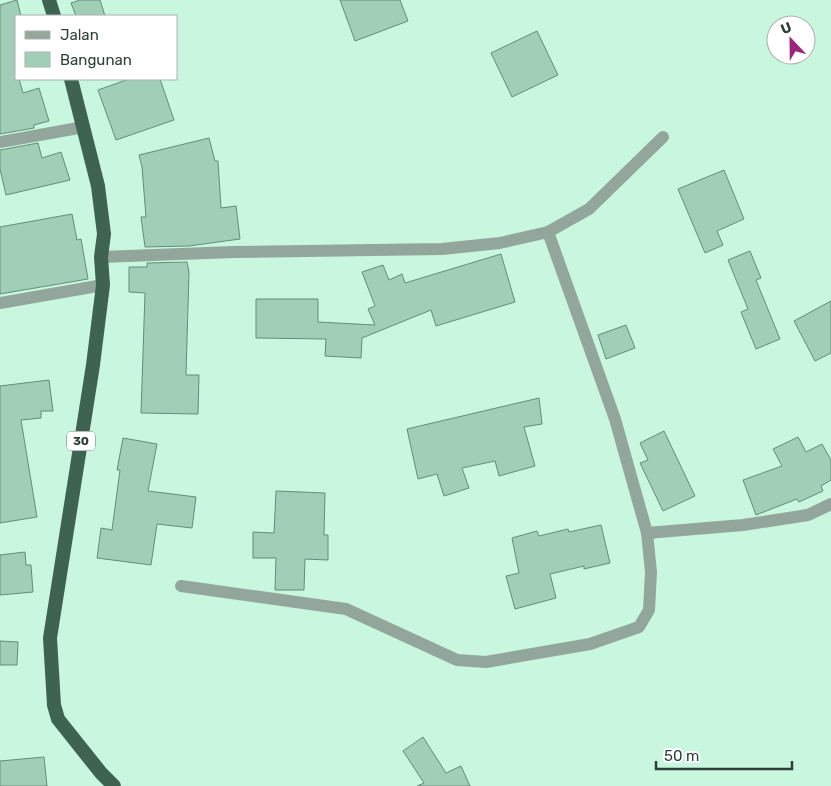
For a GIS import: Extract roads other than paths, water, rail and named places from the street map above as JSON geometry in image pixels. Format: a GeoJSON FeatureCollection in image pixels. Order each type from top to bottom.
{"type":"FeatureCollection","features":[{"type":"Feature","properties":{"kind":"highway"},"geometry":{"type":"LineString","coordinates":[[49,0],[54,15]]}},
{"type":"Feature","properties":{"kind":"highway","name":"30"},"geometry":{"type":"LineString","coordinates":[[71,80],[98,186],[104,234],[101,257],[103,285],[93,365],[50,638],[54,705],[58,719],[101,773],[114,786]]}},
{"type":"Feature","properties":{"kind":"street"},"geometry":{"type":"LineString","coordinates":[[0,142],[84,127]]}},
{"type":"Feature","properties":{"kind":"street"},"geometry":{"type":"LineString","coordinates":[[101,257],[234,252],[442,249],[500,243],[548,232],[589,209],[663,137]]}},
{"type":"Feature","properties":{"kind":"street"},"geometry":{"type":"LineString","coordinates":[[181,586],[346,609],[457,660],[486,662],[590,644],[639,626],[649,610],[651,572],[647,533],[615,419],[548,232]]}},
{"type":"Feature","properties":{"kind":"street"},"geometry":{"type":"LineString","coordinates":[[0,303],[103,285]]}},
{"type":"Feature","properties":{"kind":"street"},"geometry":{"type":"LineString","coordinates":[[647,533],[743,525],[808,515],[831,504]]}}]}
